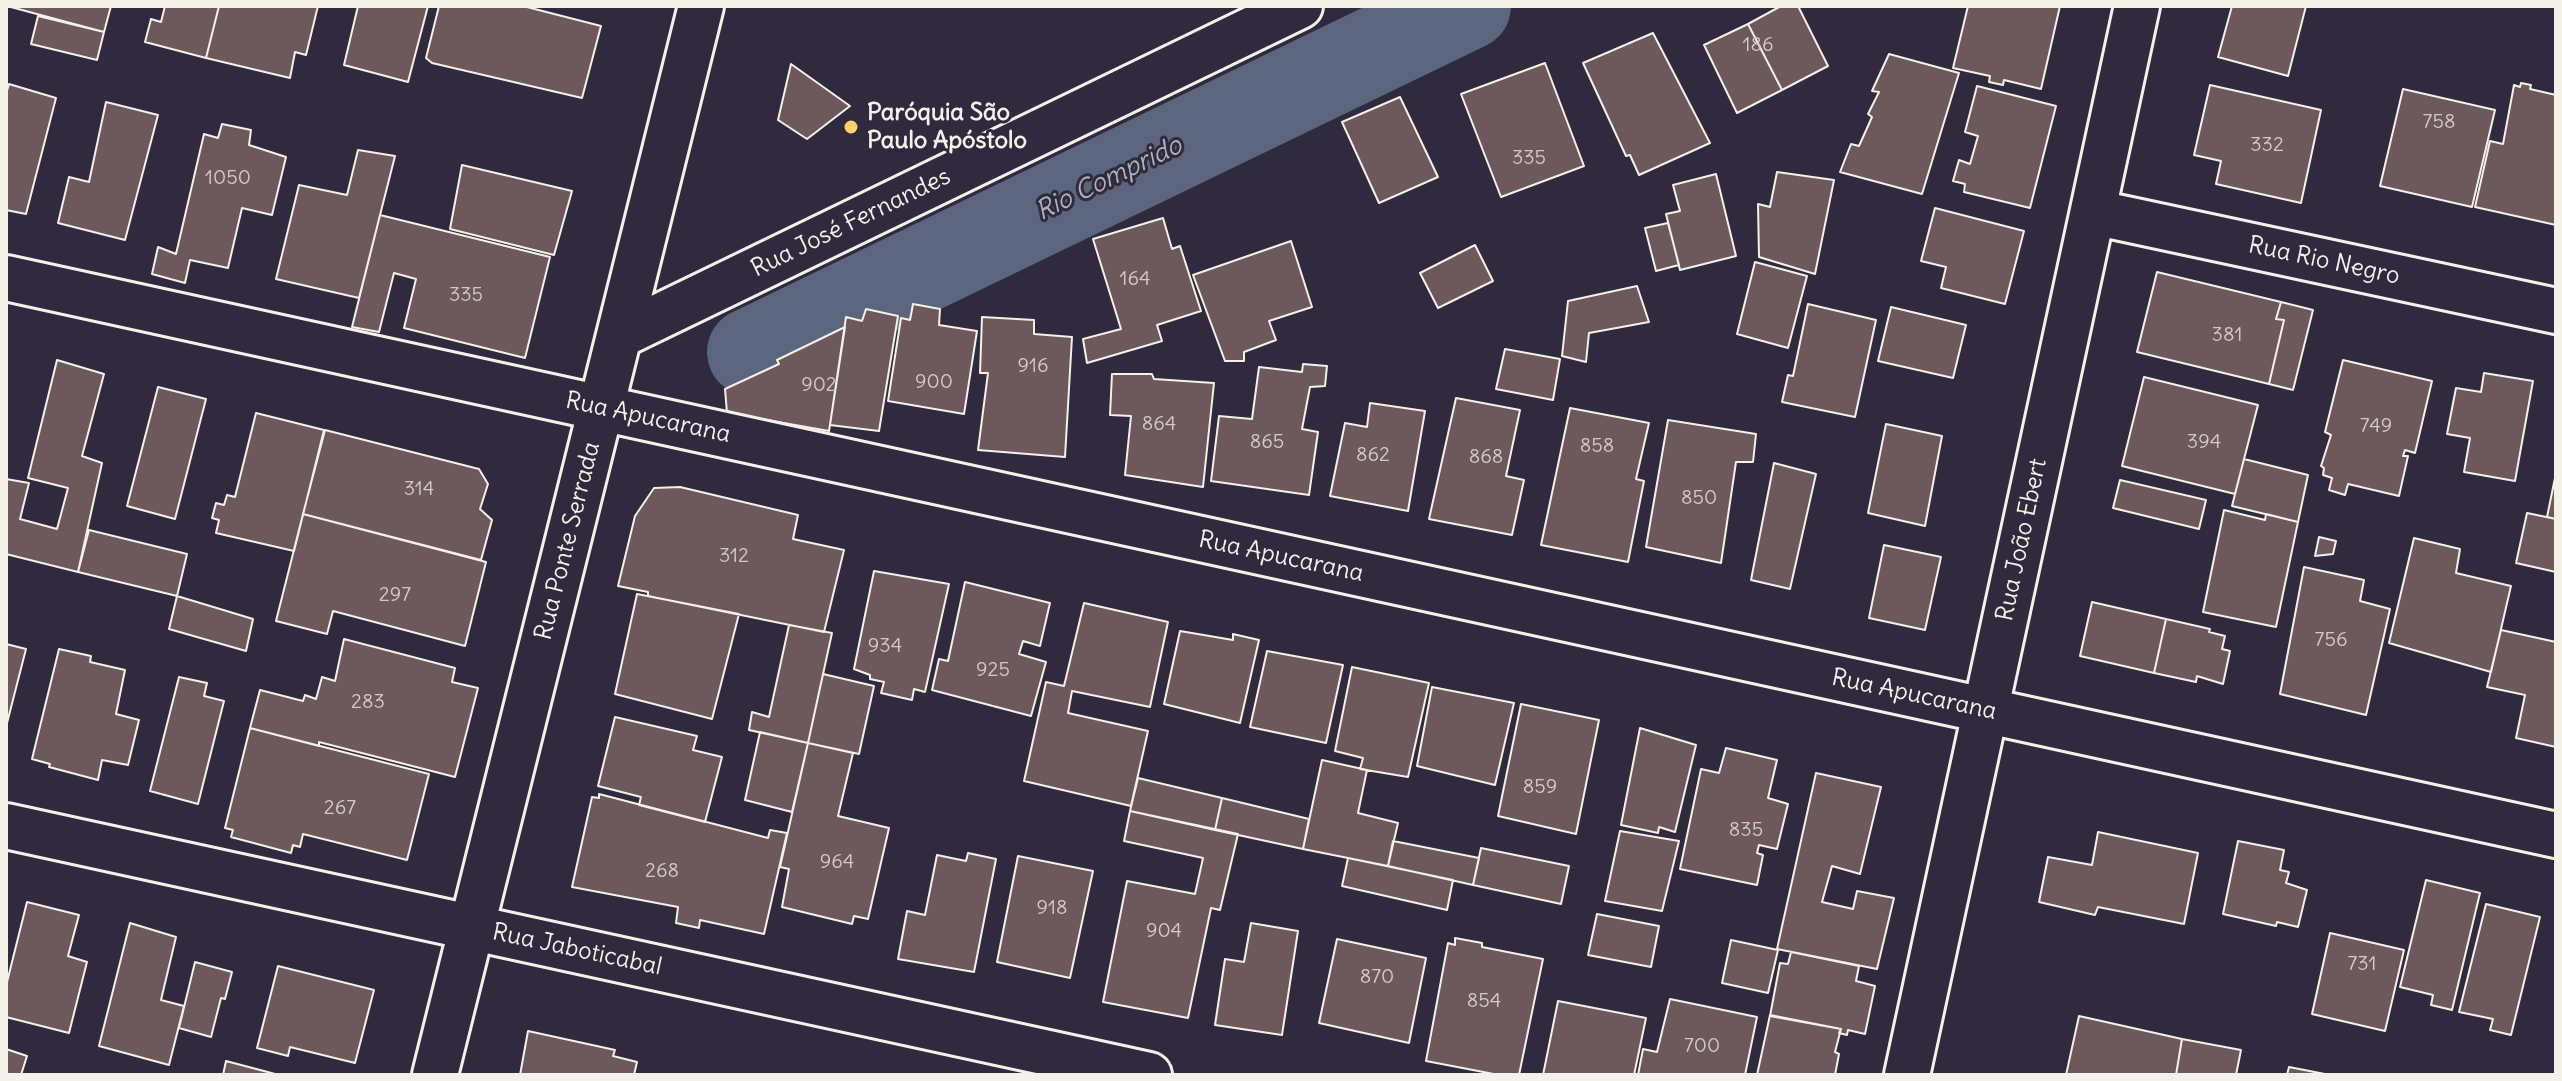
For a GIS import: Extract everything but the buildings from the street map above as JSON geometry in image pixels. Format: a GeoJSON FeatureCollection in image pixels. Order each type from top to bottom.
{"type":"FeatureCollection","features":[{"type":"Feature","properties":{"kind":"street","name":"Rua Ponte Serrada"},"geometry":{"type":"LineString","coordinates":[[435,1075],[701,6]]}},
{"type":"Feature","properties":{"kind":"street","name":"Rua José Fernandes"},"geometry":{"type":"LineString","coordinates":[[619,336],[1300,6]]}},
{"type":"Feature","properties":{"kind":"street","name":"Rua João Ebert"},"geometry":{"type":"LineString","coordinates":[[1907,1075],[2137,6]]}},
{"type":"Feature","properties":{"kind":"street","name":"Rua Rio Negro"},"geometry":{"type":"LineString","coordinates":[[2093,212],[2556,311]]}},
{"type":"Feature","properties":{"kind":"street","name":"Rua Apucarana"},"geometry":{"type":"LineString","coordinates":[[6,278],[2556,835]]}},
{"type":"Feature","properties":{"kind":"street","name":"Rua Jaboticabal"},"geometry":{"type":"LineString","coordinates":[[6,826],[1149,1075]]}},
{"type":"Feature","properties":{"kind":"waterway","name":"Rio Comprido"},"geometry":{"type":"LineString","coordinates":[[751,352],[1467,6]]}},
{"type":"Feature","properties":{"kind":"place","name":"Paróquia São Paulo Apóstolo"},"geometry":{"type":"Point","coordinates":[851,127]}}]}
